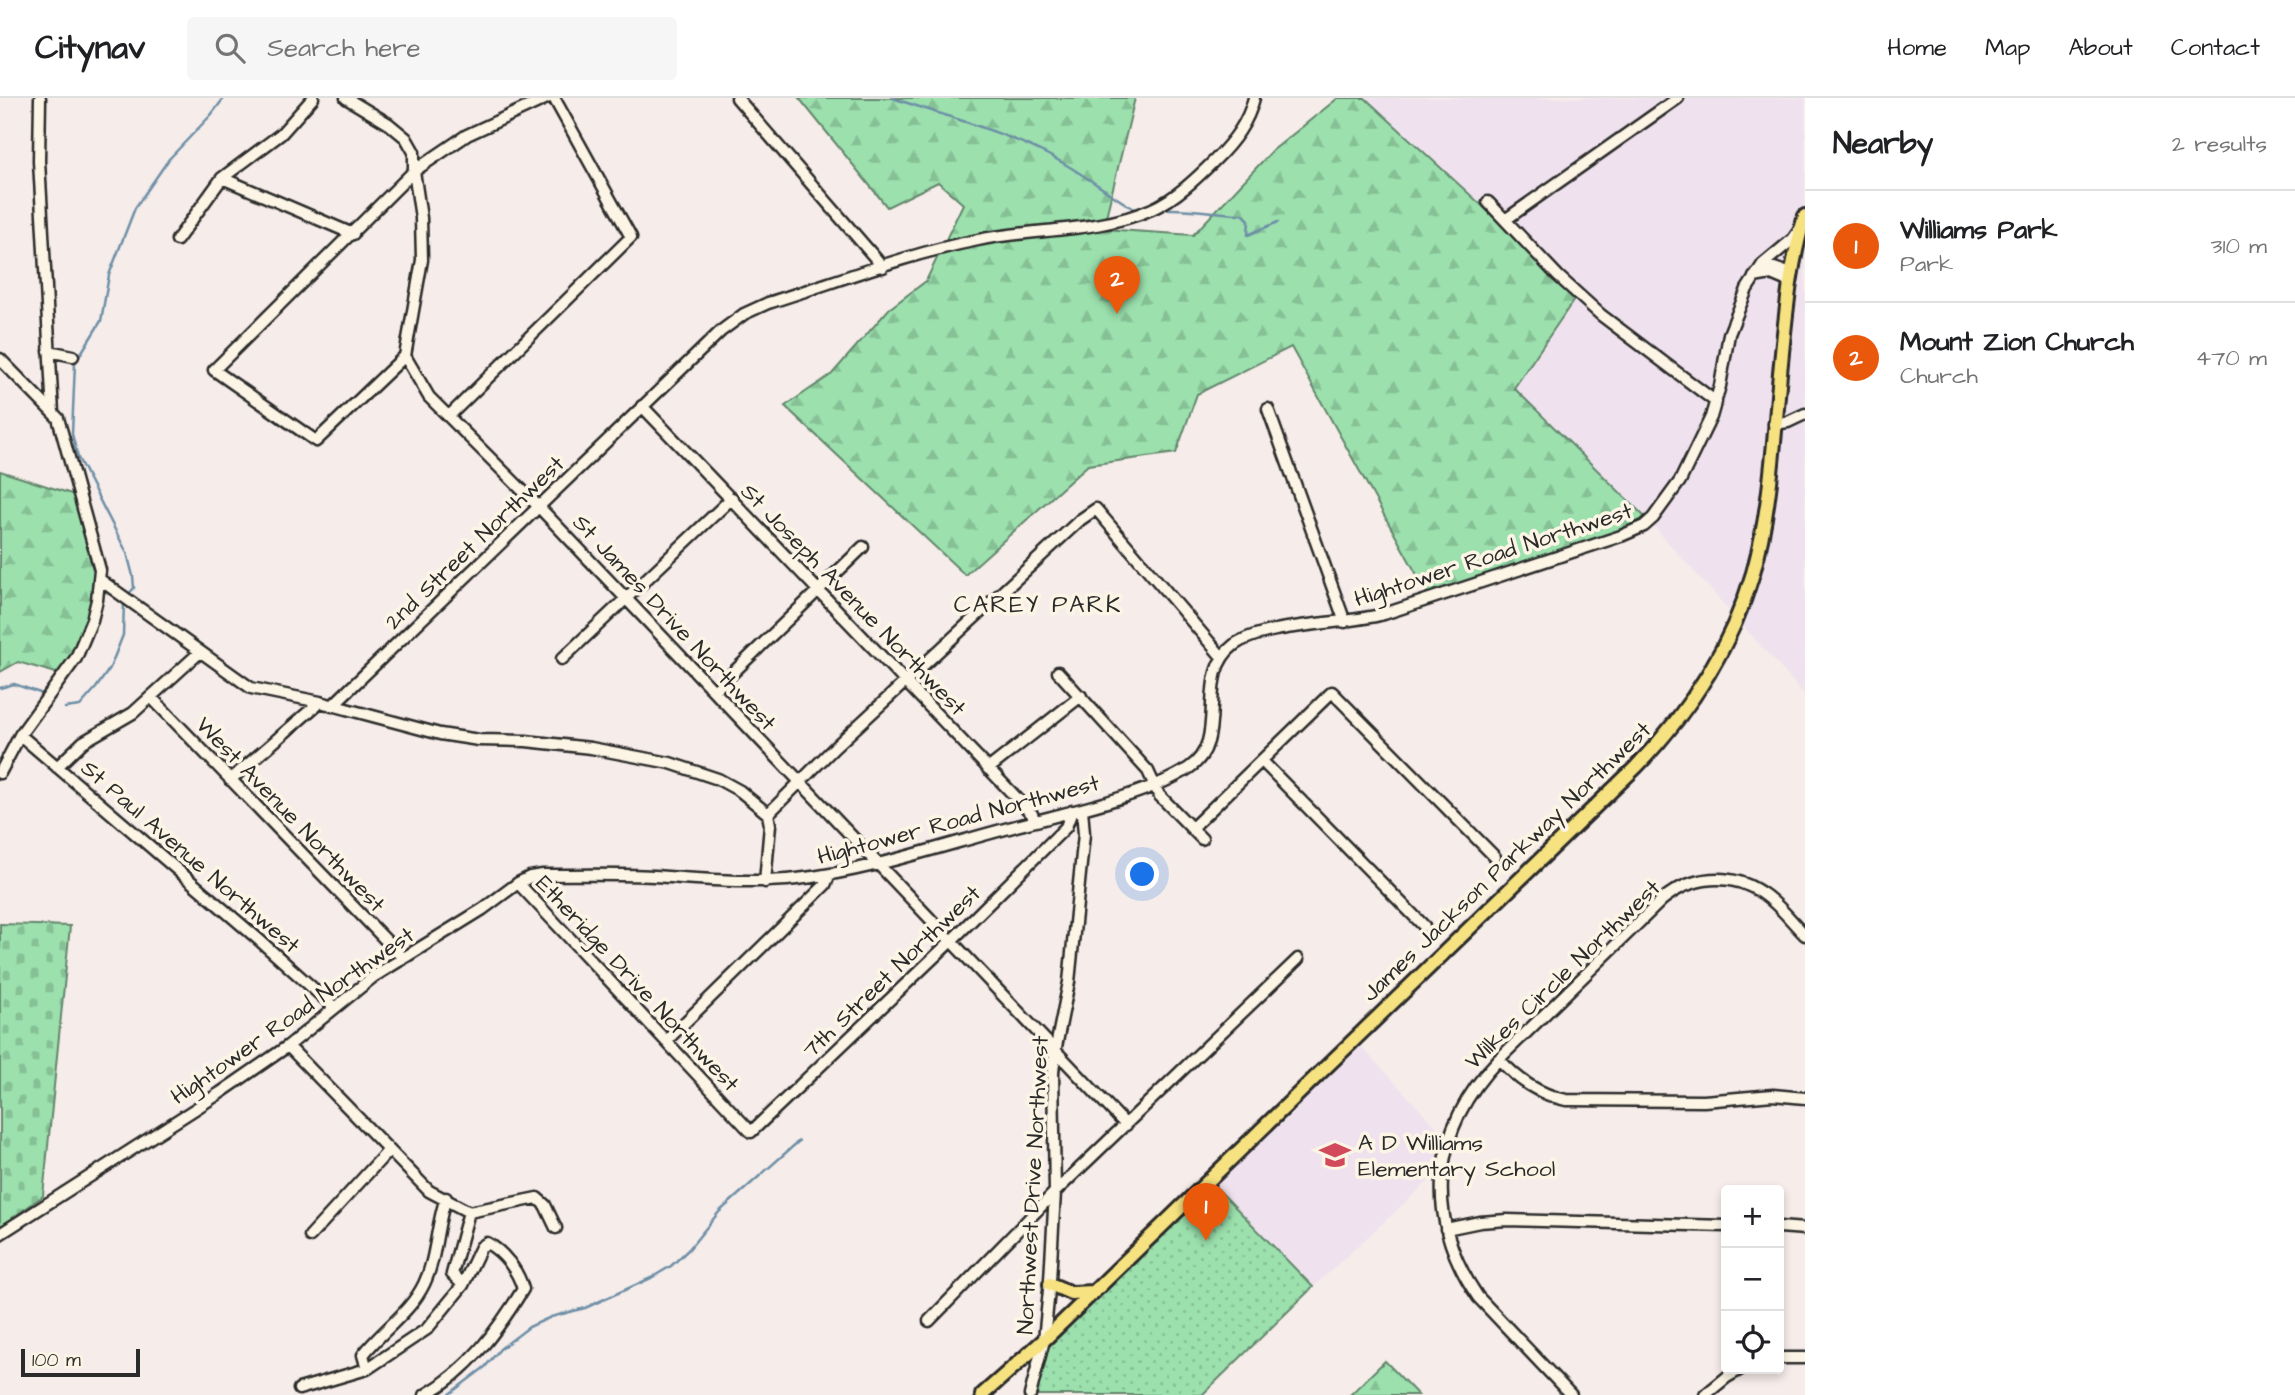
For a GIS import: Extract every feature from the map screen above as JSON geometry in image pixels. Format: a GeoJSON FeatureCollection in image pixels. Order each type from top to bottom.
{"type":"FeatureCollection","features":[{"type":"Feature","properties":{"kind":"main road","name":"James Jackson Parkway Northwest"},"geometry":{"type":"LineString","coordinates":[[992,1393],[1636,767],[1676,723],[1708,677],[1734,626],[1760,543],[1790,278],[1803,221]]}},
{"type":"Feature","properties":{"kind":"main road"},"geometry":{"type":"LineString","coordinates":[[1050,1284],[1071,1293],[1093,1292]]}},
{"type":"Feature","properties":{"kind":"street"},"geometry":{"type":"LineString","coordinates":[[40,98],[39,161],[53,413]]}},
{"type":"Feature","properties":{"kind":"street"},"geometry":{"type":"LineString","coordinates":[[177,240],[222,178],[281,134],[313,98]]}},
{"type":"Feature","properties":{"kind":"street"},"geometry":{"type":"LineString","coordinates":[[346,98],[389,124],[405,138],[414,152],[414,171],[421,218],[422,260],[405,356],[316,441],[215,370],[414,171],[467,135],[547,98]]}},
{"type":"Feature","properties":{"kind":"street"},"geometry":{"type":"LineString","coordinates":[[449,416],[631,237],[554,98]]}},
{"type":"Feature","properties":{"kind":"street"},"geometry":{"type":"LineString","coordinates":[[737,98],[883,267]]}},
{"type":"Feature","properties":{"kind":"street","name":"2nd Street Northwest"},"geometry":{"type":"LineString","coordinates":[[332,706],[642,406],[721,331],[744,314],[768,303],[978,240],[1101,224],[1154,208],[1204,171],[1225,149],[1245,125],[1254,98]]}},
{"type":"Feature","properties":{"kind":"street"},"geometry":{"type":"LineString","coordinates":[[1505,220],[1678,98]]}},
{"type":"Feature","properties":{"kind":"street"},"geometry":{"type":"LineString","coordinates":[[222,178],[353,234]]}},
{"type":"Feature","properties":{"kind":"street"},"geometry":{"type":"LineString","coordinates":[[1488,202],[1558,276],[1601,315],[1716,402]]}},
{"type":"Feature","properties":{"kind":"street","name":"Hightower Road Northwest"},"geometry":{"type":"LineString","coordinates":[[0,1234],[220,1093],[288,1046],[373,977],[530,877],[652,876],[719,882],[765,882],[830,874],[877,864],[1077,810],[1153,786],[1190,767],[1205,751],[1210,732],[1211,694],[1215,672],[1222,657],[1235,644],[1266,633],[1368,619],[1621,536],[1644,526],[1661,509],[1680,481],[1705,432],[1716,402],[1729,334],[1740,303],[1756,275],[1770,257],[1793,239],[1803,221]]}},
{"type":"Feature","properties":{"kind":"street"},"geometry":{"type":"LineString","coordinates":[[1756,275],[1766,273],[1790,278]]}},
{"type":"Feature","properties":{"kind":"street"},"geometry":{"type":"LineString","coordinates":[[49,351],[73,356]]}},
{"type":"Feature","properties":{"kind":"street","name":"St James Drive Northwest"},"geometry":{"type":"LineString","coordinates":[[405,356],[429,397],[538,507],[1126,1125]]}},
{"type":"Feature","properties":{"kind":"street"},"geometry":{"type":"LineString","coordinates":[[0,359],[58,418],[100,570],[92,620],[76,658],[20,735],[0,772]]}},
{"type":"Feature","properties":{"kind":"street","name":"St Joseph Avenue Northwest"},"geometry":{"type":"LineString","coordinates":[[642,406],[988,768],[1035,821]]}},
{"type":"Feature","properties":{"kind":"street"},"geometry":{"type":"LineString","coordinates":[[1268,409],[1345,622]]}},
{"type":"Feature","properties":{"kind":"street"},"geometry":{"type":"LineString","coordinates":[[1774,424],[1788,422],[1805,414]]}},
{"type":"Feature","properties":{"kind":"street"},"geometry":{"type":"LineString","coordinates":[[562,659],[732,498]]}},
{"type":"Feature","properties":{"kind":"street"},"geometry":{"type":"LineString","coordinates":[[768,814],[835,747],[1080,520],[1096,509],[1222,657]]}},
{"type":"Feature","properties":{"kind":"street"},"geometry":{"type":"LineString","coordinates":[[714,691],[863,547]]}},
{"type":"Feature","properties":{"kind":"street"},"geometry":{"type":"LineString","coordinates":[[99,579],[251,688],[320,702],[449,735],[479,740],[526,741],[591,748],[670,763],[718,779],[768,814],[770,825],[765,882]]}},
{"type":"Feature","properties":{"kind":"street"},"geometry":{"type":"LineString","coordinates":[[58,767],[83,742],[133,713],[199,653]]}},
{"type":"Feature","properties":{"kind":"street"},"geometry":{"type":"LineString","coordinates":[[1058,672],[1148,771],[1159,795],[1202,839]]}},
{"type":"Feature","properties":{"kind":"street"},"geometry":{"type":"LineString","coordinates":[[1192,828],[1332,692],[1494,857]]}},
{"type":"Feature","properties":{"kind":"street"},"geometry":{"type":"LineString","coordinates":[[988,768],[1080,696]]}},
{"type":"Feature","properties":{"kind":"street","name":"West Avenue Northwest"},"geometry":{"type":"LineString","coordinates":[[151,697],[402,957]]}},
{"type":"Feature","properties":{"kind":"street"},"geometry":{"type":"LineString","coordinates":[[230,780],[320,702]]}},
{"type":"Feature","properties":{"kind":"street","name":"St Paul Avenue Northwest"},"geometry":{"type":"LineString","coordinates":[[20,735],[335,1008]]}},
{"type":"Feature","properties":{"kind":"street"},"geometry":{"type":"LineString","coordinates":[[1262,761],[1424,926]]}},
{"type":"Feature","properties":{"kind":"street","name":"7th Street Northwest"},"geometry":{"type":"LineString","coordinates":[[730,1109],[751,1132],[950,942],[1066,827],[1077,810]]}},
{"type":"Feature","properties":{"kind":"street","name":"Northwest Drive Northwest"},"geometry":{"type":"LineString","coordinates":[[1030,1395],[1044,1340],[1050,1284],[1055,1192],[1055,1052],[1069,982],[1084,834],[1077,810]]}},
{"type":"Feature","properties":{"kind":"street"},"geometry":{"type":"LineString","coordinates":[[666,1041],[825,885],[830,874]]}},
{"type":"Feature","properties":{"kind":"street","name":"Wilkes Circle Northwest"},"geometry":{"type":"LineString","coordinates":[[1571,1395],[1478,1297],[1459,1266],[1446,1229],[1442,1182],[1451,1134],[1470,1093],[1499,1059],[1662,900],[1686,884],[1726,879],[1752,887],[1773,902],[1805,935]]}},
{"type":"Feature","properties":{"kind":"street","name":"Etheridge Drive Northwest"},"geometry":{"type":"LineString","coordinates":[[518,883],[730,1109]]}},
{"type":"Feature","properties":{"kind":"street"},"geometry":{"type":"LineString","coordinates":[[929,1321],[1055,1192],[1298,959]]}},
{"type":"Feature","properties":{"kind":"street"},"geometry":{"type":"LineString","coordinates":[[288,1046],[429,1191],[469,1212],[537,1198],[545,1205],[556,1228]]}},
{"type":"Feature","properties":{"kind":"street"},"geometry":{"type":"LineString","coordinates":[[1499,1059],[1528,1086],[1540,1093],[1566,1100],[1704,1101],[1765,1095],[1805,1098]]}},
{"type":"Feature","properties":{"kind":"street"},"geometry":{"type":"LineString","coordinates":[[310,1236],[389,1150]]}},
{"type":"Feature","properties":{"kind":"street"},"geometry":{"type":"LineString","coordinates":[[367,1369],[363,1355],[405,1313],[424,1284],[446,1198]]}},
{"type":"Feature","properties":{"kind":"street"},"geometry":{"type":"LineString","coordinates":[[463,1285],[452,1274],[469,1212]]}},
{"type":"Feature","properties":{"kind":"street"},"geometry":{"type":"LineString","coordinates":[[1446,1229],[1507,1220],[1721,1226]]}},
{"type":"Feature","properties":{"kind":"street"},"geometry":{"type":"LineString","coordinates":[[1784,1227],[1805,1229]]}},
{"type":"Feature","properties":{"kind":"street"},"geometry":{"type":"LineString","coordinates":[[299,1389],[367,1369],[427,1329],[463,1285],[481,1247],[487,1243],[503,1255],[520,1278],[523,1289],[506,1318],[481,1350],[453,1376],[425,1395]]}},
{"type":"Feature","properties":{"kind":"street"},"geometry":{"type":"LineString","coordinates":[[1784,1358],[1805,1358]]}},
{"type":"Feature","properties":{"kind":"street"},"geometry":{"type":"LineString","coordinates":[[1705,1395],[1732,1374]]}},
{"type":"Feature","properties":{"kind":"shaded area"},"geometry":{"type":"Polygon","coordinates":[[[1365,98],[1805,98],[1805,695],[1648,520],[1514,388],[1578,293],[1365,98]]]}},
{"type":"Feature","properties":{"kind":"shaded area","name":"A D Williams Elementary School"},"geometry":{"type":"Polygon","coordinates":[[[1351,1036],[1445,1136],[1436,1174],[1313,1287],[1207,1178],[1351,1036]]]}},
{"type":"Feature","properties":{"kind":"green space"},"geometry":{"type":"Polygon","coordinates":[[[799,98],[1135,98],[1103,229],[1193,235],[1272,151],[1338,98],[1365,98],[1578,294],[1514,388],[1648,520],[1549,554],[1431,600],[1291,347],[1197,394],[1176,453],[1088,465],[965,575],[785,406],[832,374],[889,309],[926,281],[963,204],[938,182],[887,207],[799,98]]]}},
{"type":"Feature","properties":{"kind":"green space"},"geometry":{"type":"Polygon","coordinates":[[[0,471],[84,498],[102,574],[89,625],[63,675],[18,662],[0,672],[0,471]]]}},
{"type":"Feature","properties":{"kind":"green space"},"geometry":{"type":"Polygon","coordinates":[[[0,924],[70,926],[43,1196],[0,1227],[0,924]]]}},
{"type":"Feature","properties":{"kind":"green space"},"geometry":{"type":"Polygon","coordinates":[[[1207,1178],[1313,1287],[1202,1395],[1030,1395],[1044,1342],[1207,1178]]]}},
{"type":"Feature","properties":{"kind":"green space"},"geometry":{"type":"Polygon","coordinates":[[[1385,1361],[1418,1395],[1350,1395],[1385,1361]]]}},
{"type":"Feature","properties":{"kind":"waterway"},"geometry":{"type":"LineString","coordinates":[[127,596],[134,588],[127,553],[78,458],[72,434],[75,363],[101,321],[109,275],[135,208],[169,159],[224,98]]}},
{"type":"Feature","properties":{"kind":"waterway"},"geometry":{"type":"LineString","coordinates":[[893,98],[1035,148],[1075,170],[1136,210]]}},
{"type":"Feature","properties":{"kind":"waterway"},"geometry":{"type":"LineString","coordinates":[[1168,209],[1243,214],[1249,220],[1248,235],[1278,222]]}},
{"type":"Feature","properties":{"kind":"waterway"},"geometry":{"type":"LineString","coordinates":[[65,708],[80,706],[110,668],[123,635],[124,602]]}},
{"type":"Feature","properties":{"kind":"waterway"},"geometry":{"type":"LineString","coordinates":[[0,688],[14,684],[40,693]]}},
{"type":"Feature","properties":{"kind":"waterway"},"geometry":{"type":"LineString","coordinates":[[448,1395],[485,1367],[500,1349],[529,1327],[551,1317],[585,1308],[671,1266],[689,1249],[719,1212],[799,1141]]}},
{"type":"Feature","properties":{"kind":"place","name":"Mount Zion Church"},"geometry":{"type":"Point","coordinates":[1117,314]}},
{"type":"Feature","properties":{"kind":"place","name":"A D Williams Elementary School"},"geometry":{"type":"Point","coordinates":[1335,1155]}},
{"type":"Feature","properties":{"kind":"place","name":"Williams Park"},"geometry":{"type":"Point","coordinates":[1206,1241]}},
{"type":"Feature","properties":{"kind":"district","name":"CAREY PARK"},"geometry":{"type":"Point","coordinates":[1038,604]}}]}
